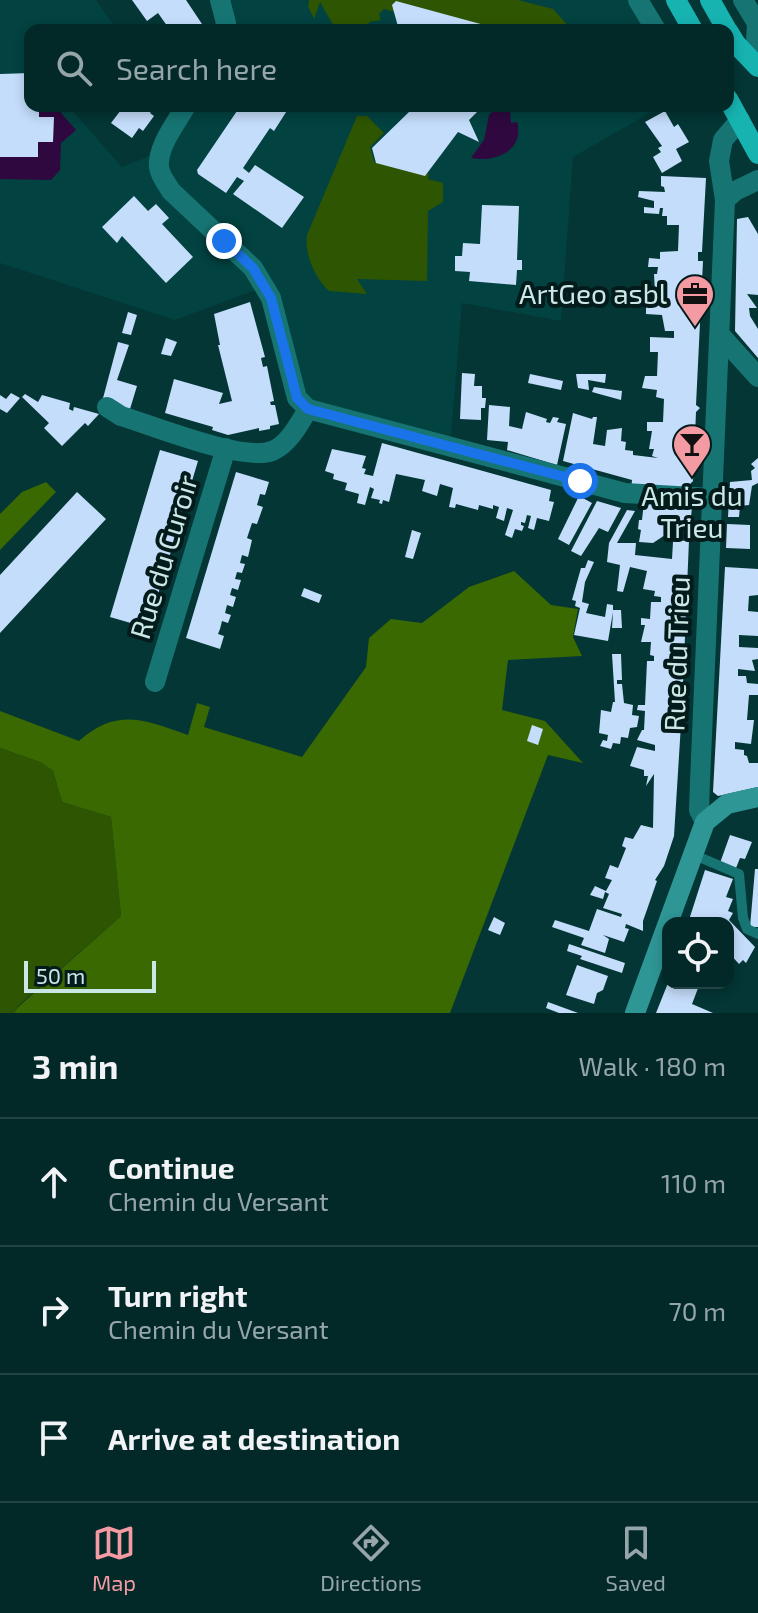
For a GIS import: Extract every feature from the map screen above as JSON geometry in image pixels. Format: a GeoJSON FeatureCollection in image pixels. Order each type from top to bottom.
{"type":"FeatureCollection","features":[{"type":"Feature","properties":{"kind":"main road"},"geometry":{"type":"LineString","coordinates":[[676,0],[690,24]]}},
{"type":"Feature","properties":{"kind":"main road"},"geometry":{"type":"LineString","coordinates":[[710,0],[724,24]]}},
{"type":"Feature","properties":{"kind":"main road"},"geometry":{"type":"LineString","coordinates":[[734,40],[756,64]]}},
{"type":"Feature","properties":{"kind":"main road"},"geometry":{"type":"LineString","coordinates":[[734,110],[758,154]]}},
{"type":"Feature","properties":{"kind":"main road"},"geometry":{"type":"LineString","coordinates":[[635,1013],[705,822],[727,804],[758,797]]}},
{"type":"Feature","properties":{"kind":"street"},"geometry":{"type":"LineString","coordinates":[[220,0],[226,24]]}},
{"type":"Feature","properties":{"kind":"street"},"geometry":{"type":"LineString","coordinates":[[638,0],[652,24]]}},
{"type":"Feature","properties":{"kind":"street"},"geometry":{"type":"LineString","coordinates":[[743,0],[757,23],[756,64]]}},
{"type":"Feature","properties":{"kind":"street"},"geometry":{"type":"LineString","coordinates":[[183,112],[162,151],[159,167],[163,178],[171,191],[253,268],[271,298],[297,398],[308,409],[625,493],[711,498]]}},
{"type":"Feature","properties":{"kind":"street","name":"Rue du Trieu"},"geometry":{"type":"LineString","coordinates":[[705,822],[699,810],[725,200],[719,161],[723,140],[740,120]]}},
{"type":"Feature","properties":{"kind":"street"},"geometry":{"type":"LineString","coordinates":[[725,200],[735,191],[758,180]]}},
{"type":"Feature","properties":{"kind":"street"},"geometry":{"type":"LineString","coordinates":[[721,336],[758,377]]}},
{"type":"Feature","properties":{"kind":"street","name":"Rue du Curoir"},"geometry":{"type":"LineString","coordinates":[[107,407],[121,416],[242,453],[273,451],[296,430],[308,409]]}},
{"type":"Feature","properties":{"kind":"street","name":"Rue du Curoir"},"geometry":{"type":"LineString","coordinates":[[155,682],[226,448]]}},
{"type":"Feature","properties":{"kind":"lane"},"geometry":{"type":"LineString","coordinates":[[692,854],[739,874],[743,918],[747,929],[758,934]]}},
{"type":"Feature","properties":{"kind":"shaded area"},"geometry":{"type":"Polygon","coordinates":[[[0,0],[96,0],[113,24],[24,24],[24,112],[74,112],[122,167],[162,151],[183,112],[652,112],[573,157],[561,321],[462,303],[450,447],[308,409],[264,287],[175,320],[0,263],[0,0]]]}},
{"type":"Feature","properties":{"kind":"shaded area"},"geometry":{"type":"Polygon","coordinates":[[[220,0],[638,0],[652,24],[223,24],[220,0]]]}},
{"type":"Feature","properties":{"kind":"shaded area"},"geometry":{"type":"Polygon","coordinates":[[[39,112],[61,112],[76,130],[61,143],[60,170],[51,180],[0,179],[0,157],[37,157],[39,112]]]}},
{"type":"Feature","properties":{"kind":"shaded area"},"geometry":{"type":"Polygon","coordinates":[[[492,112],[510,112],[511,123],[517,122],[516,141],[506,153],[489,159],[471,158],[484,140],[492,112]]]}},
{"type":"Feature","properties":{"kind":"green space"},"geometry":{"type":"Polygon","coordinates":[[[309,0],[518,0],[553,9],[567,24],[438,24],[384,9],[379,14],[381,20],[368,24],[333,24],[320,2],[314,19],[308,6],[309,0]]]}},
{"type":"Feature","properties":{"kind":"green space"},"geometry":{"type":"Polygon","coordinates":[[[357,116],[367,116],[384,133],[370,147],[374,162],[429,174],[428,179],[443,183],[443,202],[428,211],[427,281],[357,279],[367,294],[329,291],[312,265],[307,250],[307,235],[357,116]]]}},
{"type":"Feature","properties":{"kind":"green space"},"geometry":{"type":"Polygon","coordinates":[[[46,482],[56,492],[0,550],[0,514],[22,492],[46,482]]]}},
{"type":"Feature","properties":{"kind":"green space"},"geometry":{"type":"Polygon","coordinates":[[[514,571],[551,605],[578,609],[573,637],[582,656],[508,660],[502,710],[545,721],[583,763],[548,755],[450,1013],[14,1013],[121,916],[111,817],[62,802],[53,771],[40,762],[0,748],[0,711],[79,741],[93,730],[119,720],[145,721],[188,735],[197,703],[210,707],[204,727],[302,757],[366,667],[369,638],[391,619],[422,623],[469,587],[514,571]]]}},
{"type":"Feature","properties":{"kind":"green space"},"geometry":{"type":"Polygon","coordinates":[[[0,748],[40,762],[53,771],[62,802],[111,817],[121,916],[18,1006],[14,1013],[0,1013],[0,748]]]}},
{"type":"Feature","properties":{"kind":"building"},"geometry":{"type":"Polygon","coordinates":[[[132,0],[186,0],[202,24],[166,24],[158,13],[147,21],[132,0]]]}},
{"type":"Feature","properties":{"kind":"building"},"geometry":{"type":"Polygon","coordinates":[[[396,1],[481,24],[397,24],[392,5],[396,1]]]}},
{"type":"Feature","properties":{"kind":"building"},"geometry":{"type":"Polygon","coordinates":[[[24,73],[24,112],[39,112],[39,117],[54,117],[53,142],[38,142],[38,157],[0,157],[0,74],[24,73]]]}},
{"type":"Feature","properties":{"kind":"building"},"geometry":{"type":"Polygon","coordinates":[[[119,112],[151,112],[154,116],[143,131],[139,128],[132,138],[111,123],[119,112]]]}},
{"type":"Feature","properties":{"kind":"building"},"geometry":{"type":"Polygon","coordinates":[[[236,112],[286,112],[274,131],[270,128],[243,168],[249,173],[255,165],[304,197],[282,228],[233,194],[244,181],[237,177],[226,193],[198,174],[197,170],[236,112]]]}},
{"type":"Feature","properties":{"kind":"building"},"geometry":{"type":"Polygon","coordinates":[[[409,112],[477,112],[469,120],[479,142],[458,132],[425,176],[376,163],[372,148],[409,112]]]}},
{"type":"Feature","properties":{"kind":"building"},"geometry":{"type":"Polygon","coordinates":[[[666,112],[674,127],[678,124],[689,142],[676,149],[682,161],[662,173],[653,157],[661,152],[658,148],[662,146],[645,122],[666,112]]]}},
{"type":"Feature","properties":{"kind":"building"},"geometry":{"type":"Polygon","coordinates":[[[661,176],[706,178],[702,252],[698,252],[698,261],[703,261],[696,405],[700,408],[696,412],[693,481],[687,487],[631,490],[632,480],[563,461],[573,413],[592,419],[597,417],[593,444],[605,446],[607,430],[622,428],[621,441],[626,442],[625,450],[633,451],[633,455],[658,458],[652,456],[654,449],[649,449],[652,431],[647,431],[647,422],[663,422],[664,399],[656,397],[657,390],[642,388],[645,376],[657,376],[658,352],[650,352],[650,337],[674,338],[674,331],[665,331],[662,315],[646,314],[646,301],[664,302],[665,296],[657,296],[655,292],[654,274],[657,274],[658,267],[648,267],[649,258],[660,259],[660,252],[678,251],[679,225],[667,225],[667,216],[662,216],[663,208],[660,208],[659,214],[644,213],[644,207],[654,208],[654,201],[638,197],[639,191],[665,192],[661,186],[661,176]]]}},
{"type":"Feature","properties":{"kind":"building"},"geometry":{"type":"Polygon","coordinates":[[[134,196],[148,211],[156,204],[169,218],[162,224],[193,257],[166,283],[122,236],[117,243],[102,227],[134,196]]]}},
{"type":"Feature","properties":{"kind":"building"},"geometry":{"type":"Polygon","coordinates":[[[482,205],[519,206],[517,260],[522,260],[522,270],[517,270],[516,285],[469,281],[470,272],[455,271],[455,256],[462,256],[463,243],[480,244],[482,205]]]}},
{"type":"Feature","properties":{"kind":"building"},"geometry":{"type":"Polygon","coordinates":[[[748,217],[758,234],[758,295],[747,294],[757,308],[749,308],[758,329],[758,358],[735,331],[737,219],[748,217]]]}},
{"type":"Feature","properties":{"kind":"building"},"geometry":{"type":"Polygon","coordinates":[[[250,302],[265,357],[261,358],[263,367],[267,366],[274,401],[270,402],[275,405],[279,424],[270,426],[270,429],[259,431],[259,428],[228,435],[212,430],[213,427],[165,413],[174,379],[223,393],[219,404],[232,401],[214,314],[250,302]]]}},
{"type":"Feature","properties":{"kind":"building"},"geometry":{"type":"Polygon","coordinates":[[[128,312],[137,315],[131,335],[122,333],[128,312]]]}},
{"type":"Feature","properties":{"kind":"building"},"geometry":{"type":"Polygon","coordinates":[[[166,338],[177,342],[171,356],[161,354],[166,338]]]}},
{"type":"Feature","properties":{"kind":"building"},"geometry":{"type":"Polygon","coordinates":[[[118,342],[129,345],[117,380],[137,386],[130,409],[102,402],[118,342]]]}},
{"type":"Feature","properties":{"kind":"building"},"geometry":{"type":"Polygon","coordinates":[[[462,373],[475,374],[474,386],[482,386],[482,398],[486,398],[485,408],[481,408],[481,420],[460,419],[462,373]]]}},
{"type":"Feature","properties":{"kind":"building"},"geometry":{"type":"Polygon","coordinates":[[[530,374],[563,381],[561,390],[528,383],[530,374]]]}},
{"type":"Feature","properties":{"kind":"building"},"geometry":{"type":"Polygon","coordinates":[[[576,374],[606,374],[605,383],[588,380],[589,390],[578,388],[576,374]]]}},
{"type":"Feature","properties":{"kind":"building"},"geometry":{"type":"Polygon","coordinates":[[[594,387],[622,391],[621,400],[592,392],[594,387]]]}},
{"type":"Feature","properties":{"kind":"building"},"geometry":{"type":"Polygon","coordinates":[[[11,393],[20,398],[7,413],[0,409],[0,395],[6,399],[11,393]]]}},
{"type":"Feature","properties":{"kind":"building"},"geometry":{"type":"Polygon","coordinates":[[[25,394],[38,402],[42,395],[70,403],[69,409],[73,411],[74,407],[99,414],[62,446],[44,428],[49,423],[22,397],[25,394]]]}},
{"type":"Feature","properties":{"kind":"building"},"geometry":{"type":"Polygon","coordinates":[[[489,405],[510,407],[509,426],[522,429],[526,412],[547,419],[546,422],[550,423],[553,417],[559,418],[557,422],[566,424],[557,465],[507,450],[508,442],[487,440],[489,405]]]}},
{"type":"Feature","properties":{"kind":"building"},"geometry":{"type":"Polygon","coordinates":[[[382,443],[551,490],[549,501],[554,502],[549,521],[537,518],[534,530],[528,528],[531,516],[527,515],[525,523],[521,522],[524,526],[522,531],[515,529],[512,538],[505,535],[513,510],[507,508],[504,521],[496,518],[499,507],[493,505],[493,509],[479,505],[478,510],[456,504],[455,508],[449,507],[453,488],[440,484],[437,496],[422,491],[425,480],[396,474],[389,502],[383,500],[382,504],[380,500],[371,498],[374,489],[370,487],[365,505],[357,503],[359,494],[345,490],[347,483],[333,479],[334,474],[325,471],[332,449],[366,456],[362,468],[366,469],[364,474],[373,476],[382,443]]]}},
{"type":"Feature","properties":{"kind":"building"},"geometry":{"type":"Polygon","coordinates":[[[160,450],[198,461],[148,628],[110,617],[160,450]]]}},
{"type":"Feature","properties":{"kind":"building"},"geometry":{"type":"Polygon","coordinates":[[[758,458],[758,483],[752,486],[749,505],[740,506],[739,517],[728,517],[730,482],[752,480],[751,471],[755,468],[751,464],[758,458]]]}},
{"type":"Feature","properties":{"kind":"building"},"geometry":{"type":"Polygon","coordinates":[[[236,472],[269,482],[265,495],[260,494],[257,505],[263,507],[257,524],[252,523],[247,538],[252,540],[248,557],[242,555],[240,563],[245,564],[242,573],[237,572],[235,579],[241,580],[238,590],[232,588],[230,595],[236,597],[233,607],[227,605],[225,613],[231,615],[228,623],[222,621],[218,634],[224,636],[220,649],[186,638],[236,472]]]}},
{"type":"Feature","properties":{"kind":"building"},"geometry":{"type":"Polygon","coordinates":[[[77,492],[106,519],[0,633],[0,575],[77,492]]]}},
{"type":"Feature","properties":{"kind":"building"},"geometry":{"type":"Polygon","coordinates":[[[579,496],[592,503],[569,545],[558,539],[579,496]]]}},
{"type":"Feature","properties":{"kind":"building"},"geometry":{"type":"Polygon","coordinates":[[[597,501],[621,508],[608,532],[599,528],[581,556],[571,551],[597,501]]]}},
{"type":"Feature","properties":{"kind":"building"},"geometry":{"type":"Polygon","coordinates":[[[644,502],[692,507],[690,528],[680,527],[682,521],[669,518],[668,533],[653,543],[639,542],[639,520],[642,520],[644,502]]]}},
{"type":"Feature","properties":{"kind":"building"},"geometry":{"type":"Polygon","coordinates":[[[627,510],[635,511],[617,543],[636,543],[635,555],[672,559],[673,542],[689,540],[682,708],[674,836],[664,866],[655,880],[643,931],[626,924],[625,928],[629,929],[624,942],[603,935],[609,939],[605,953],[581,945],[584,938],[552,927],[555,920],[589,931],[597,909],[621,917],[622,914],[603,908],[609,894],[605,892],[603,899],[590,895],[595,886],[606,891],[612,880],[605,878],[610,865],[618,868],[626,848],[622,846],[625,837],[633,839],[641,825],[653,828],[654,774],[646,786],[648,776],[644,776],[644,770],[630,766],[637,747],[655,751],[655,745],[637,740],[644,730],[645,711],[637,710],[638,705],[645,705],[647,661],[654,661],[654,656],[650,655],[651,642],[641,642],[645,625],[641,625],[641,618],[650,619],[651,602],[661,602],[661,597],[654,596],[655,591],[643,589],[647,571],[630,567],[623,592],[617,591],[620,565],[607,562],[609,543],[627,510]]]}},
{"type":"Feature","properties":{"kind":"building"},"geometry":{"type":"Polygon","coordinates":[[[727,524],[750,525],[750,549],[726,548],[727,524]]]}},
{"type":"Feature","properties":{"kind":"building"},"geometry":{"type":"Polygon","coordinates":[[[412,530],[421,533],[413,559],[405,557],[412,530]]]}},
{"type":"Feature","properties":{"kind":"building"},"geometry":{"type":"Polygon","coordinates":[[[588,560],[594,562],[585,582],[582,602],[589,604],[586,613],[605,617],[607,604],[613,605],[613,610],[621,610],[622,628],[612,628],[613,612],[608,641],[574,635],[580,608],[572,600],[581,568],[585,568],[588,560]]]}},
{"type":"Feature","properties":{"kind":"building"},"geometry":{"type":"Polygon","coordinates":[[[725,567],[758,569],[758,595],[749,596],[748,611],[758,612],[758,636],[739,635],[739,647],[758,648],[758,659],[752,660],[755,671],[738,669],[738,676],[746,676],[747,683],[758,684],[758,695],[749,695],[747,720],[754,720],[751,744],[735,742],[735,749],[744,750],[749,763],[758,763],[758,787],[718,796],[713,792],[725,567]]]}},
{"type":"Feature","properties":{"kind":"building"},"geometry":{"type":"Polygon","coordinates":[[[304,588],[322,595],[319,603],[301,596],[304,588]]]}},
{"type":"Feature","properties":{"kind":"building"},"geometry":{"type":"Polygon","coordinates":[[[612,654],[621,654],[622,680],[617,680],[617,684],[622,684],[624,703],[633,705],[632,715],[639,716],[637,727],[630,728],[628,738],[621,737],[620,744],[613,743],[611,749],[600,746],[603,740],[607,741],[608,735],[599,733],[601,710],[611,712],[615,702],[612,654]]]}},
{"type":"Feature","properties":{"kind":"building"},"geometry":{"type":"Polygon","coordinates":[[[532,725],[543,729],[538,745],[527,741],[532,725]]]}},
{"type":"Feature","properties":{"kind":"building"},"geometry":{"type":"Polygon","coordinates":[[[730,835],[752,842],[745,859],[740,858],[736,868],[720,863],[730,835]]]}},
{"type":"Feature","properties":{"kind":"building"},"geometry":{"type":"Polygon","coordinates":[[[755,869],[758,869],[758,927],[750,927],[755,869]]]}},
{"type":"Feature","properties":{"kind":"building"},"geometry":{"type":"Polygon","coordinates":[[[705,870],[733,879],[726,897],[733,899],[728,911],[733,913],[731,917],[690,917],[705,870]]]}},
{"type":"Feature","properties":{"kind":"building"},"geometry":{"type":"Polygon","coordinates":[[[494,917],[505,923],[500,935],[488,930],[494,917]]]}},
{"type":"Feature","properties":{"kind":"building"},"geometry":{"type":"Polygon","coordinates":[[[734,925],[755,947],[746,963],[743,960],[739,964],[734,959],[734,925]]]}},
{"type":"Feature","properties":{"kind":"building"},"geometry":{"type":"Polygon","coordinates":[[[569,944],[625,963],[622,973],[580,959],[582,956],[567,951],[569,944]]]}},
{"type":"Feature","properties":{"kind":"building"},"geometry":{"type":"Polygon","coordinates":[[[577,965],[608,976],[594,1004],[566,995],[577,965]]]}},
{"type":"Feature","properties":{"kind":"building"},"geometry":{"type":"Polygon","coordinates":[[[666,989],[698,989],[692,1004],[713,1013],[656,1013],[666,989]]]}},
{"type":"Feature","properties":{"kind":"building"},"geometry":{"type":"Polygon","coordinates":[[[548,1002],[578,1013],[559,1013],[546,1008],[548,1002]]]}},
{"type":"Feature","properties":{"kind":"place","name":"ArtGeo asbl"},"geometry":{"type":"Point","coordinates":[695,328]}},
{"type":"Feature","properties":{"kind":"place","name":"Amis du Trieu"},"geometry":{"type":"Point","coordinates":[692,478]}},
{"type":"Feature","properties":{"kind":"route"},"geometry":{"type":"LineString","coordinates":[[224,241],[253,268],[271,298],[297,398],[308,409],[580,481]]}}]}
